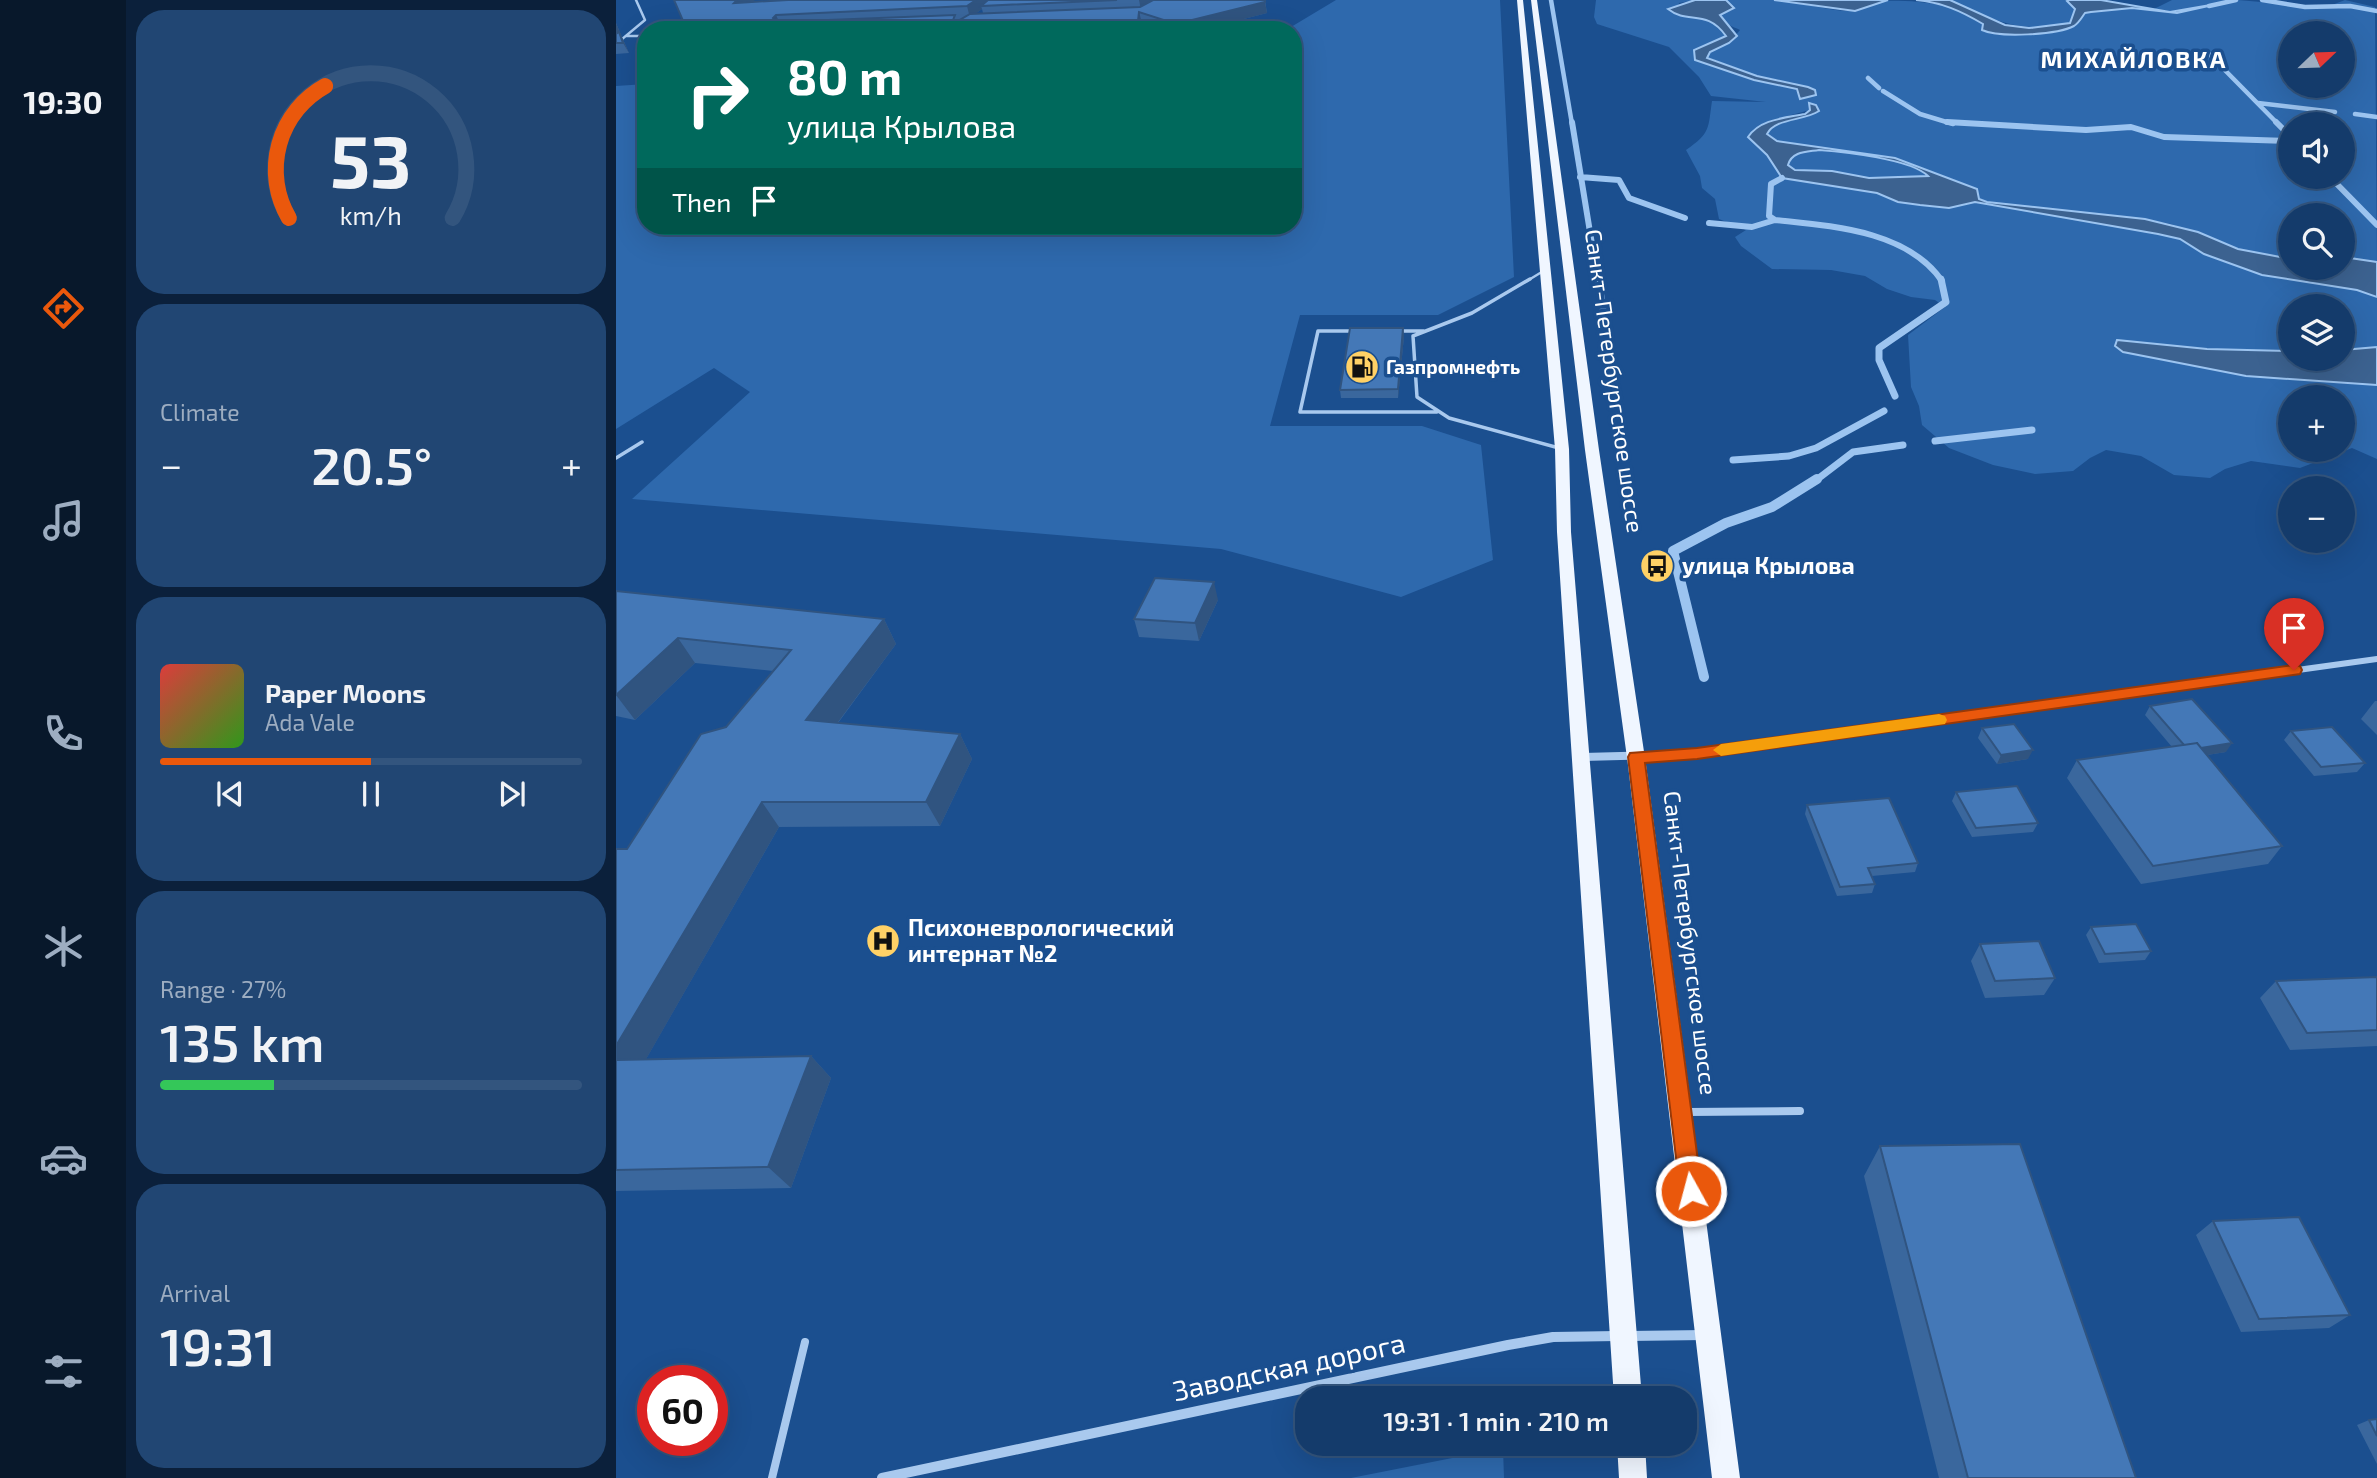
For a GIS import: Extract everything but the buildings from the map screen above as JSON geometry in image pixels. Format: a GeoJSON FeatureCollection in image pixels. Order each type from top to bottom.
{"type":"FeatureCollection","features":[{"type":"Feature","properties":{"kind":"main road"},"geometry":{"type":"LineString","coordinates":[[1520,0],[1562,449],[1564,532],[1627,1386]]}},
{"type":"Feature","properties":{"kind":"main road","name":"Санкт-Петербургское шоссе"},"geometry":{"type":"LineString","coordinates":[[1534,0],[1592,450],[1636,757],[1726,1478]]}},
{"type":"Feature","properties":{"kind":"main road"},"geometry":{"type":"LineString","coordinates":[[1632,1456],[1633,1478]]}},
{"type":"Feature","properties":{"kind":"street"},"geometry":{"type":"LineString","coordinates":[[1581,757],[1697,754],[2377,659]]}},
{"type":"Feature","properties":{"kind":"street","name":"Заводская дорога"},"geometry":{"type":"LineString","coordinates":[[882,1478],[1553,1337],[1709,1335]]}},
{"type":"Feature","properties":{"kind":"lane"},"geometry":{"type":"LineString","coordinates":[[636,0],[644,21]]}},
{"type":"Feature","properties":{"kind":"lane"},"geometry":{"type":"LineString","coordinates":[[616,44],[637,27]]}},
{"type":"Feature","properties":{"kind":"lane"},"geometry":{"type":"LineString","coordinates":[[627,36],[637,36]]}},
{"type":"Feature","properties":{"kind":"lane"},"geometry":{"type":"LineString","coordinates":[[1547,269],[1472,313],[1413,337],[1417,397],[1449,418],[1562,449]]}},
{"type":"Feature","properties":{"kind":"lane"},"geometry":{"type":"LineString","coordinates":[[1359,331],[1318,331],[1300,412],[1439,412]]}},
{"type":"Feature","properties":{"kind":"lane"},"geometry":{"type":"LineString","coordinates":[[1386,331],[1427,331]]}},
{"type":"Feature","properties":{"kind":"lane"},"geometry":{"type":"LineString","coordinates":[[616,458],[642,442]]}},
{"type":"Feature","properties":{"kind":"lane"},"geometry":{"type":"LineString","coordinates":[[1681,1112],[1800,1111]]}},
{"type":"Feature","properties":{"kind":"lane"},"geometry":{"type":"LineString","coordinates":[[772,1478],[805,1342]]}},
{"type":"Feature","properties":{"kind":"shaded area"},"geometry":{"type":"Polygon","coordinates":[[[1336,0],[1500,0],[1514,277],[1438,315],[1300,315],[1270,426],[1422,426],[1481,445],[1493,560],[1401,597],[1221,549],[632,499],[750,392],[714,368],[616,429],[616,86],[637,85],[637,235],[1302,235],[1301,21],[1336,0]]]}},
{"type":"Feature","properties":{"kind":"shaded area"},"geometry":{"type":"Polygon","coordinates":[[[1596,0],[1695,0],[1679,3],[1675,14],[1707,18],[1726,36],[1701,47],[1707,65],[1725,68],[1754,80],[1797,89],[1803,100],[1794,83],[1757,76],[1707,57],[1709,52],[1729,43],[1740,30],[1726,23],[1720,15],[1732,10],[1726,0],[1775,0],[1844,11],[1880,1],[1940,5],[1969,15],[1989,33],[1998,35],[2046,33],[2068,27],[2085,13],[2091,12],[2132,8],[2177,13],[2218,4],[2176,12],[2154,9],[2172,0],[2238,0],[2284,4],[2304,9],[2324,8],[2345,0],[2375,7],[2377,262],[2355,259],[2355,203],[2278,203],[2278,257],[2238,249],[2171,224],[2145,219],[1987,202],[1979,199],[1977,189],[1895,158],[1777,141],[1766,134],[1778,124],[1815,114],[1810,110],[1768,121],[1758,148],[1767,155],[1783,178],[1877,193],[1898,202],[1949,208],[1975,202],[2158,234],[2180,239],[2205,254],[2262,275],[2278,278],[2278,280],[2357,290],[2377,297],[2377,347],[2355,349],[2355,294],[2278,294],[2278,351],[2207,349],[2116,340],[2283,379],[2377,385],[2377,459],[2355,449],[2355,385],[2278,385],[2278,462],[2316,462],[2300,468],[2251,461],[2225,469],[2210,478],[2174,475],[2141,456],[2106,450],[2073,471],[2035,474],[1993,465],[1949,448],[1922,425],[1919,406],[1911,387],[1908,335],[1945,307],[1935,300],[1911,297],[1887,289],[1865,276],[1831,270],[1772,269],[1741,246],[1735,237],[1746,230],[1719,219],[1715,199],[1702,188],[1700,176],[1686,150],[1700,139],[1707,129],[1712,101],[1766,102],[1711,96],[1699,77],[1669,47],[1597,24],[1594,17],[1596,0]]]}},
{"type":"Feature","properties":{"kind":"shaded area"},"geometry":{"type":"Polygon","coordinates":[[[1695,0],[1726,0],[1734,8],[1720,15],[1737,36],[1710,52],[1707,58],[1757,76],[1808,87],[1815,90],[1816,95],[1800,99],[1797,89],[1754,80],[1695,60],[1694,50],[1726,36],[1711,22],[1675,14],[1668,9],[1695,0]]]}},
{"type":"Feature","properties":{"kind":"shaded area"},"geometry":{"type":"Polygon","coordinates":[[[1774,0],[1888,0],[1855,11],[1774,0]]]}},
{"type":"Feature","properties":{"kind":"shaded area"},"geometry":{"type":"Polygon","coordinates":[[[1916,0],[1950,0],[2005,25],[2029,28],[2070,23],[2075,9],[2067,1],[2069,0],[2101,0],[2170,12],[2222,3],[2177,13],[2132,8],[2091,12],[2085,13],[2076,25],[2066,29],[2014,35],[1982,30],[1983,24],[1959,11],[1916,0]]]}},
{"type":"Feature","properties":{"kind":"shaded area"},"geometry":{"type":"Polygon","coordinates":[[[1950,0],[2069,0],[2075,9],[2070,23],[2022,26],[1981,14],[1950,0]]]}},
{"type":"Feature","properties":{"kind":"shaded area"},"geometry":{"type":"Polygon","coordinates":[[[1809,103],[1816,105],[1819,111],[1776,125],[1767,134],[1777,141],[1895,158],[1977,189],[1979,199],[1987,202],[2145,219],[2198,232],[2238,249],[2278,257],[2278,278],[2262,275],[2204,254],[2180,239],[2158,234],[1975,202],[1949,208],[1898,202],[1877,193],[1782,178],[1767,155],[1748,137],[1766,123],[1805,114],[1810,110],[1809,103]],[[1819,150],[1800,153],[1790,160],[1788,165],[1795,170],[1832,171],[1869,178],[1928,176],[1907,165],[1819,150]]]}},
{"type":"Feature","properties":{"kind":"shaded area"},"geometry":{"type":"Polygon","coordinates":[[[1819,150],[1893,161],[1908,165],[1928,177],[1869,178],[1832,171],[1796,170],[1788,165],[1797,155],[1819,150]]]}},
{"type":"Feature","properties":{"kind":"shaded area"},"geometry":{"type":"Polygon","coordinates":[[[2355,259],[2377,262],[2377,297],[2357,290],[2294,280],[2355,280],[2355,259]]]}},
{"type":"Feature","properties":{"kind":"shaded area"},"geometry":{"type":"Polygon","coordinates":[[[2117,340],[2207,349],[2278,351],[2278,371],[2355,371],[2355,349],[2377,347],[2377,385],[2246,376],[2123,352],[2115,346],[2117,340]]]}},
{"type":"Feature","properties":{"kind":"shaded area"},"geometry":{"type":"Polygon","coordinates":[[[1462,1456],[1503,1456],[1504,1478],[1351,1478],[1462,1456]]]}},
{"type":"Feature","properties":{"kind":"waterway"},"geometry":{"type":"LineString","coordinates":[[1551,0],[1572,124]]}},
{"type":"Feature","properties":{"kind":"waterway"},"geometry":{"type":"LineString","coordinates":[[2209,6],[2236,0]]}},
{"type":"Feature","properties":{"kind":"waterway"},"geometry":{"type":"LineString","coordinates":[[2262,0],[2305,7],[2350,6],[2377,11]]}},
{"type":"Feature","properties":{"kind":"waterway"},"geometry":{"type":"LineString","coordinates":[[2207,52],[2278,124]]}},
{"type":"Feature","properties":{"kind":"waterway"},"geometry":{"type":"LineString","coordinates":[[1868,78],[1879,88]]}},
{"type":"Feature","properties":{"kind":"waterway"},"geometry":{"type":"LineString","coordinates":[[1883,91],[1920,114],[1953,124]]}},
{"type":"Feature","properties":{"kind":"waterway"},"geometry":{"type":"LineString","coordinates":[[2258,103],[2335,112]]}},
{"type":"Feature","properties":{"kind":"waterway"},"geometry":{"type":"LineString","coordinates":[[2355,114],[2377,117]]}},
{"type":"Feature","properties":{"kind":"waterway"},"geometry":{"type":"LineString","coordinates":[[1572,122],[1581,177]]}},
{"type":"Feature","properties":{"kind":"waterway"},"geometry":{"type":"LineString","coordinates":[[1947,122],[2086,130],[2131,127],[2164,137],[2278,141]]}},
{"type":"Feature","properties":{"kind":"waterway"},"geometry":{"type":"LineString","coordinates":[[1581,177],[1619,180],[1629,198],[1685,218]]}},
{"type":"Feature","properties":{"kind":"waterway"},"geometry":{"type":"LineString","coordinates":[[1581,177],[1598,281]]}},
{"type":"Feature","properties":{"kind":"waterway"},"geometry":{"type":"LineString","coordinates":[[1775,220],[1769,216],[1771,184],[1782,178]]}},
{"type":"Feature","properties":{"kind":"waterway"},"geometry":{"type":"LineString","coordinates":[[2342,189],[2377,225]]}},
{"type":"Feature","properties":{"kind":"waterway"},"geometry":{"type":"LineString","coordinates":[[1709,223],[1752,227],[1775,220]]}},
{"type":"Feature","properties":{"kind":"waterway"},"geometry":{"type":"LineString","coordinates":[[1775,220],[1843,228],[1889,241],[1927,264],[1941,280]]}},
{"type":"Feature","properties":{"kind":"waterway"},"geometry":{"type":"LineString","coordinates":[[1598,279],[1612,362]]}},
{"type":"Feature","properties":{"kind":"waterway"},"geometry":{"type":"LineString","coordinates":[[1895,396],[1879,360],[1879,348],[1946,302],[1941,280]]}},
{"type":"Feature","properties":{"kind":"waterway"},"geometry":{"type":"LineString","coordinates":[[1733,460],[1789,456],[1816,448],[1884,411]]}},
{"type":"Feature","properties":{"kind":"waterway"},"geometry":{"type":"LineString","coordinates":[[1935,441],[2032,430]]}},
{"type":"Feature","properties":{"kind":"waterway"},"geometry":{"type":"LineString","coordinates":[[1815,481],[1853,452],[1903,445]]}},
{"type":"Feature","properties":{"kind":"waterway"},"geometry":{"type":"LineString","coordinates":[[1704,677],[1673,551],[1726,523],[1772,507],[1817,479]]}},
{"type":"Feature","properties":{"kind":"slow traffic"},"geometry":{"type":"LineString","coordinates":[[1721,750],[1939,720]]}},
{"type":"Feature","properties":{"kind":"place","name":"Газпромнефть"},"geometry":{"type":"Point","coordinates":[1362,367]}},
{"type":"Feature","properties":{"kind":"place","name":"улица Крылова"},"geometry":{"type":"Point","coordinates":[1657,566]}},
{"type":"Feature","properties":{"kind":"place","name":"Психоневрологический интернат №2"},"geometry":{"type":"Point","coordinates":[883,941]}},
{"type":"Feature","properties":{"kind":"district","name":"МИХАЙЛОВКА"},"geometry":{"type":"Point","coordinates":[2134,60]}},
{"type":"Feature","properties":{"kind":"route"},"geometry":{"type":"LineString","coordinates":[[1691,1191],[1636,757],[1697,754],[2294,670]]}}]}
